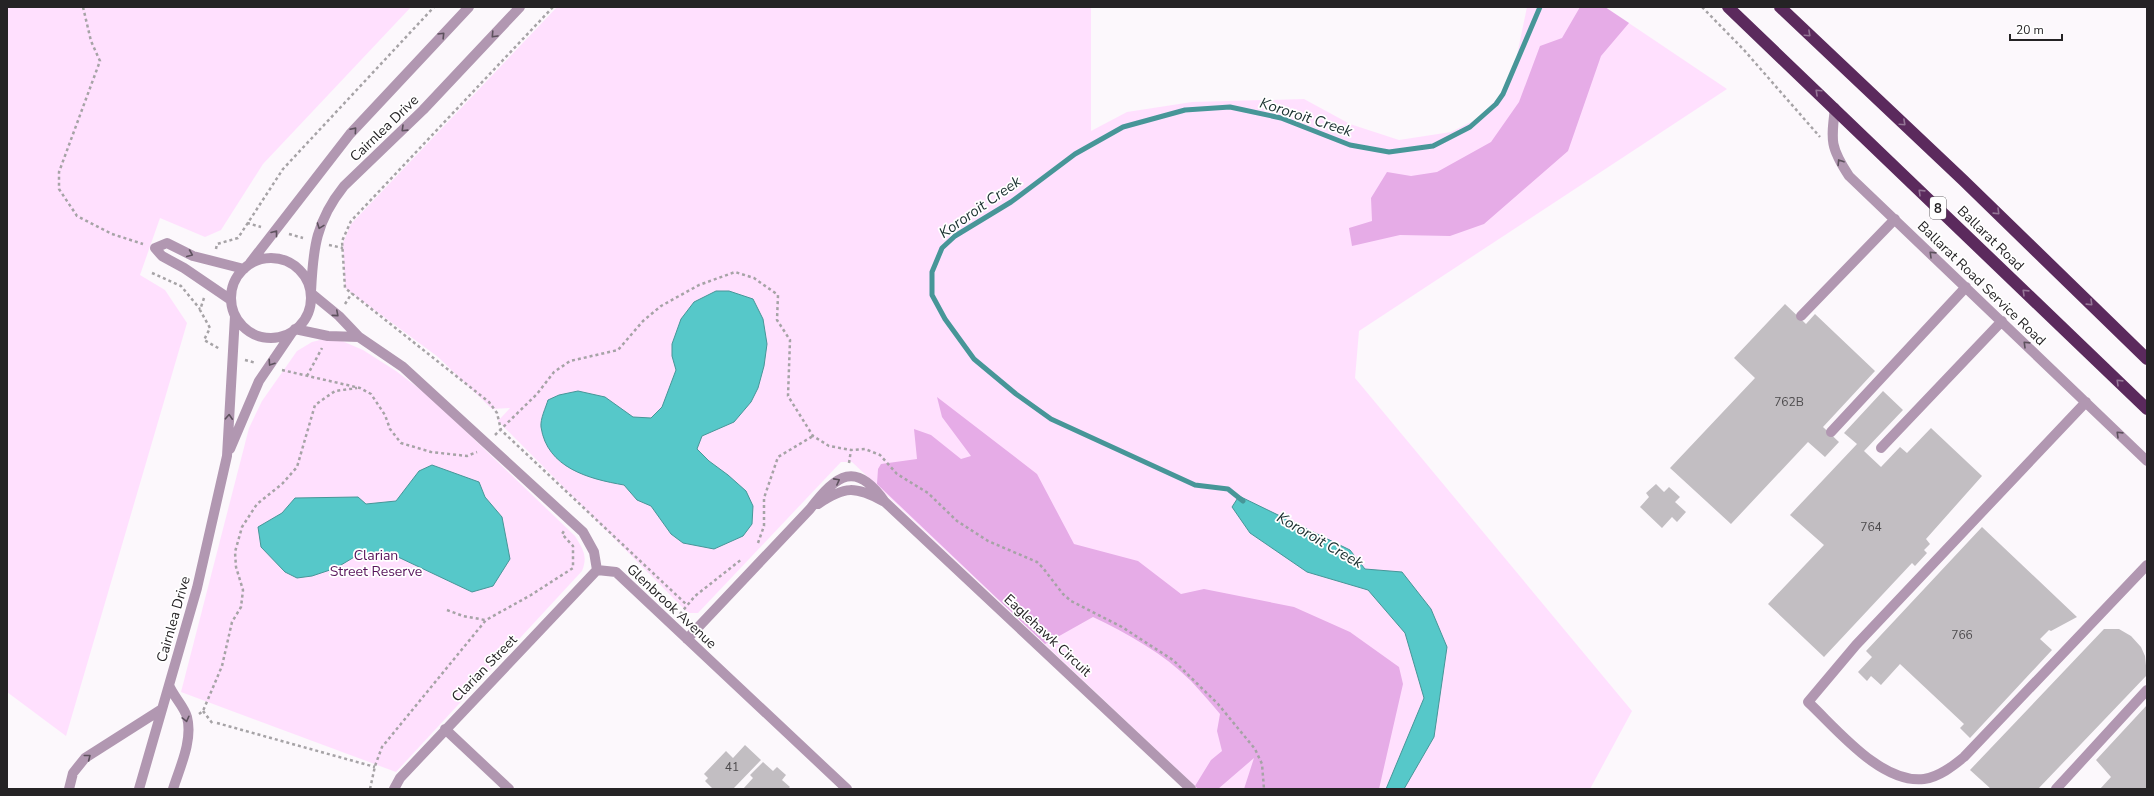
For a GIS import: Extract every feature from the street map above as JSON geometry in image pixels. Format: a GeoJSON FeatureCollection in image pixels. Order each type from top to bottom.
{"type":"FeatureCollection","features":[{"type":"Feature","properties":{"kind":"highway","name":"Ballarat Road"},"geometry":{"type":"LineString","coordinates":[[1728,7],[2147,409]]}},
{"type":"Feature","properties":{"kind":"highway","name":"Ballarat Road"},"geometry":{"type":"LineString","coordinates":[[1780,7],[1963,180],[2147,359]]}},
{"type":"Feature","properties":{"kind":"street","name":"Cairnlea Drive"},"geometry":{"type":"LineString","coordinates":[[247,266],[276,231],[350,134],[469,7]]}},
{"type":"Feature","properties":{"kind":"street","name":"Cairnlea Drive"},"geometry":{"type":"LineString","coordinates":[[311,292],[315,241],[323,216],[344,186],[423,110],[520,7]]}},
{"type":"Feature","properties":{"kind":"street","name":"Ballarat Road Service Road"},"geometry":{"type":"LineString","coordinates":[[1835,108],[1832,141],[1834,151],[1849,176],[2147,461]]}},
{"type":"Feature","properties":{"kind":"street"},"geometry":{"type":"LineString","coordinates":[[1801,316],[1895,219]]}},
{"type":"Feature","properties":{"kind":"street"},"geometry":{"type":"LineString","coordinates":[[231,300],[184,268],[162,256],[155,248],[167,243],[192,256],[214,262],[247,266]]}},
{"type":"Feature","properties":{"kind":"street"},"geometry":{"type":"LineString","coordinates":[[294,330],[308,314],[311,292],[308,282],[300,270],[292,263],[279,258],[263,258],[247,266],[237,276],[232,286],[231,300],[235,316],[244,327],[258,335],[271,338],[294,330],[328,336],[359,337]]}},
{"type":"Feature","properties":{"kind":"street"},"geometry":{"type":"LineString","coordinates":[[1831,432],[1966,287]]}},
{"type":"Feature","properties":{"kind":"street"},"geometry":{"type":"LineString","coordinates":[[311,292],[339,316],[359,337],[403,367],[583,532],[594,552],[597,570]]}},
{"type":"Feature","properties":{"kind":"street","name":"Cairnlea Drive"},"geometry":{"type":"LineString","coordinates":[[139,789],[197,588],[227,456],[235,316]]}},
{"type":"Feature","properties":{"kind":"street"},"geometry":{"type":"LineString","coordinates":[[1881,448],[2002,321]]}},
{"type":"Feature","properties":{"kind":"street","name":"Cairnlea Drive"},"geometry":{"type":"LineString","coordinates":[[227,456],[259,381],[294,330]]}},
{"type":"Feature","properties":{"kind":"street"},"geometry":{"type":"LineString","coordinates":[[2086,402],[1856,645],[1808,702],[1873,763],[1889,773],[1905,779],[1925,779],[1947,770],[1964,757],[2147,565]]}},
{"type":"Feature","properties":{"kind":"street","name":"Eaglehawk Circuit"},"geometry":{"type":"LineString","coordinates":[[687,640],[810,509],[838,491],[850,489],[867,492],[885,502],[1191,789]]}},
{"type":"Feature","properties":{"kind":"street","name":"Glenbrook Avenue"},"geometry":{"type":"LineString","coordinates":[[597,570],[616,572],[847,789]]}},
{"type":"Feature","properties":{"kind":"street","name":"Clarian Street"},"geometry":{"type":"LineString","coordinates":[[394,789],[400,778],[445,729],[597,570]]}},
{"type":"Feature","properties":{"kind":"street"},"geometry":{"type":"LineString","coordinates":[[169,685],[173,696],[187,716],[189,737],[173,789]]}},
{"type":"Feature","properties":{"kind":"street"},"geometry":{"type":"LineString","coordinates":[[2056,789],[2147,690]]}},
{"type":"Feature","properties":{"kind":"street"},"geometry":{"type":"LineString","coordinates":[[69,789],[73,773],[85,758],[162,708]]}},
{"type":"Feature","properties":{"kind":"street"},"geometry":{"type":"LineString","coordinates":[[445,729],[509,789]]}},
{"type":"Feature","properties":{"kind":"path"},"geometry":{"type":"LineString","coordinates":[[83,7],[91,41],[100,61],[60,172],[58,189],[77,216],[112,234],[155,248]]}},
{"type":"Feature","properties":{"kind":"path"},"geometry":{"type":"LineString","coordinates":[[214,262],[217,244],[238,238],[283,169],[434,7]]}},
{"type":"Feature","properties":{"kind":"path"},"geometry":{"type":"LineString","coordinates":[[553,7],[351,221],[342,241],[345,288],[490,402],[497,413],[501,430],[688,605]]}},
{"type":"Feature","properties":{"kind":"path"},"geometry":{"type":"LineString","coordinates":[[1702,7],[1744,50],[1810,128],[1834,151]]}},
{"type":"Feature","properties":{"kind":"path"},"geometry":{"type":"LineString","coordinates":[[247,223],[342,248]]}},
{"type":"Feature","properties":{"kind":"path"},"geometry":{"type":"LineString","coordinates":[[152,273],[182,286],[200,310],[210,328],[204,340],[233,355],[269,366],[360,388],[371,394],[385,415],[390,429],[401,443],[431,452],[467,456],[474,454],[486,444],[537,394],[554,372],[570,361],[618,350],[643,321],[661,306],[700,285],[735,272],[754,278],[778,295],[777,320],[790,340],[788,396],[813,436],[829,446],[851,450],[865,449],[880,455],[897,474],[928,493],[957,521],[994,544],[1037,562],[1063,594],[1071,601],[1122,627],[1174,660],[1214,700],[1255,749],[1262,764],[1264,789]]}},
{"type":"Feature","properties":{"kind":"path"},"geometry":{"type":"LineString","coordinates":[[200,310],[209,286]]}},
{"type":"Feature","properties":{"kind":"path"},"geometry":{"type":"LineString","coordinates":[[188,723],[203,711],[222,666],[232,622],[241,607],[243,590],[236,567],[235,552],[242,527],[257,504],[282,484],[298,467],[315,405],[335,391],[360,388]]}},
{"type":"Feature","properties":{"kind":"path"},"geometry":{"type":"LineString","coordinates":[[757,545],[764,526],[764,498],[778,458],[813,436]]}},
{"type":"Feature","properties":{"kind":"path"},"geometry":{"type":"LineString","coordinates":[[370,789],[375,767],[382,747],[486,620],[531,595],[573,568],[573,546],[562,534],[566,529]]}},
{"type":"Feature","properties":{"kind":"path"},"geometry":{"type":"LineString","coordinates":[[671,624],[713,581],[748,554]]}},
{"type":"Feature","properties":{"kind":"path"},"geometry":{"type":"LineString","coordinates":[[447,610],[462,616],[486,620]]}},
{"type":"Feature","properties":{"kind":"path"},"geometry":{"type":"LineString","coordinates":[[203,711],[213,724]]}},
{"type":"Feature","properties":{"kind":"path"},"geometry":{"type":"LineString","coordinates":[[217,723],[375,767]]}},
{"type":"Feature","properties":{"kind":"green space"},"geometry":{"type":"Polygon","coordinates":[[[7,7],[411,7],[263,164],[221,230],[205,237],[160,218],[140,275],[165,290],[187,323],[66,736],[7,692],[7,7]]]}},
{"type":"Feature","properties":{"kind":"green space"},"geometry":{"type":"Polygon","coordinates":[[[557,7],[1091,7],[1091,131],[1127,112],[1192,102],[1304,99],[1350,124],[1399,140],[1451,132],[1477,119],[1499,97],[1516,60],[1527,7],[1605,7],[1727,89],[1359,331],[1355,378],[1632,711],[1590,789],[1198,789],[852,462],[841,462],[698,613],[688,613],[498,421],[510,408],[492,409],[438,357],[345,288],[343,243],[351,224],[557,7]]]}},
{"type":"Feature","properties":{"kind":"green space","name":"Clarian Street Reserve"},"geometry":{"type":"Polygon","coordinates":[[[324,339],[342,341],[363,350],[396,371],[429,396],[575,536],[585,557],[582,571],[396,772],[181,692],[249,428],[262,401],[297,351],[312,342],[324,339]]]}},
{"type":"Feature","properties":{"kind":"shaded area"},"geometry":{"type":"Polygon","coordinates":[[[1580,7],[1605,7],[1629,23],[1601,56],[1568,151],[1484,224],[1450,236],[1400,235],[1352,246],[1349,228],[1372,221],[1371,198],[1387,172],[1411,176],[1437,172],[1491,142],[1519,102],[1540,46],[1562,38],[1580,7]]]}},
{"type":"Feature","properties":{"kind":"shaded area"},"geometry":{"type":"Polygon","coordinates":[[[937,397],[1037,474],[1074,544],[1138,561],[1181,594],[1204,589],[1294,607],[1350,632],[1399,667],[1403,684],[1379,789],[1244,789],[1254,758],[1218,789],[1198,789],[1195,786],[1211,760],[1222,751],[1217,731],[1220,714],[1191,681],[1169,662],[1145,645],[1093,617],[1045,644],[877,484],[878,469],[881,464],[917,459],[914,429],[931,435],[961,459],[971,456],[942,417],[937,397]]]}},
{"type":"Feature","properties":{"kind":"water"},"geometry":{"type":"Polygon","coordinates":[[[716,291],[729,291],[753,299],[763,319],[767,344],[764,366],[758,388],[751,402],[734,422],[702,436],[697,449],[709,461],[746,491],[753,506],[752,524],[743,536],[714,549],[683,543],[671,534],[651,506],[637,500],[624,485],[584,475],[561,462],[552,453],[545,441],[541,424],[548,400],[559,395],[578,391],[605,397],[633,417],[651,418],[662,407],[676,370],[672,356],[672,344],[681,319],[694,302],[716,291]]]}},
{"type":"Feature","properties":{"kind":"water"},"geometry":{"type":"Polygon","coordinates":[[[432,465],[479,482],[485,497],[502,517],[510,559],[493,586],[472,592],[398,557],[380,552],[361,553],[336,568],[312,576],[297,578],[285,572],[261,547],[258,527],[282,513],[295,498],[358,497],[366,504],[396,501],[419,471],[432,465]]]}},
{"type":"Feature","properties":{"kind":"water"},"geometry":{"type":"Polygon","coordinates":[[[1239,496],[1350,550],[1365,569],[1402,572],[1431,609],[1447,647],[1434,737],[1404,789],[1386,789],[1424,698],[1405,633],[1368,590],[1307,572],[1250,533],[1232,507],[1239,496]]]}},
{"type":"Feature","properties":{"kind":"building"},"geometry":{"type":"Polygon","coordinates":[[[1785,304],[1806,324],[1815,314],[1875,371],[1823,427],[1839,442],[1825,457],[1808,442],[1731,524],[1670,468],[1755,378],[1734,358],[1785,304]]]}},
{"type":"Feature","properties":{"kind":"building"},"geometry":{"type":"Polygon","coordinates":[[[1883,391],[1903,410],[1864,451],[1881,467],[1900,447],[1907,453],[1931,428],[1982,476],[1926,539],[1930,544],[1924,550],[1927,553],[1915,566],[1912,563],[1824,657],[1768,604],[1824,545],[1790,515],[1857,444],[1844,433],[1883,391]]]}},
{"type":"Feature","properties":{"kind":"building"},"geometry":{"type":"Polygon","coordinates":[[[1656,484],[1664,492],[1669,487],[1680,497],[1675,502],[1686,512],[1677,522],[1672,517],[1662,528],[1640,507],[1649,497],[1646,493],[1656,484]]]}},
{"type":"Feature","properties":{"kind":"building"},"geometry":{"type":"Polygon","coordinates":[[[1982,527],[2077,617],[2051,631],[2049,630],[2040,639],[2052,650],[1970,738],[1960,728],[1964,724],[1900,664],[1881,685],[1871,676],[1867,681],[1858,672],[1872,657],[1866,651],[1982,527]]]}},
{"type":"Feature","properties":{"kind":"building"},"geometry":{"type":"Polygon","coordinates":[[[2104,629],[2119,629],[2131,636],[2141,647],[2145,656],[2147,675],[2038,789],[1991,789],[1970,770],[2104,629]]]}},
{"type":"Feature","properties":{"kind":"building"},"geometry":{"type":"Polygon","coordinates":[[[2147,705],[2147,789],[2100,789],[2111,777],[2096,760],[2147,705]]]}},
{"type":"Feature","properties":{"kind":"building"},"geometry":{"type":"Polygon","coordinates":[[[745,745],[761,760],[733,789],[711,789],[712,788],[705,781],[708,778],[704,774],[726,751],[733,758],[745,745]]]}},
{"type":"Feature","properties":{"kind":"building"},"geometry":{"type":"Polygon","coordinates":[[[763,762],[773,771],[777,767],[786,775],[782,780],[790,787],[788,789],[743,789],[753,778],[750,775],[763,762]]]}},
{"type":"Feature","properties":{"kind":"waterway","name":"Kororoit Creek"},"geometry":{"type":"LineString","coordinates":[[1243,501],[1228,489],[1195,485],[1051,419],[1016,394],[974,359],[945,319],[932,295],[932,272],[942,248],[955,236],[1011,202],[1075,154],[1123,127],[1185,110],[1230,107],[1281,118],[1350,145],[1389,152],[1433,146],[1470,127],[1496,104],[1503,94],[1540,7]]}}]}
